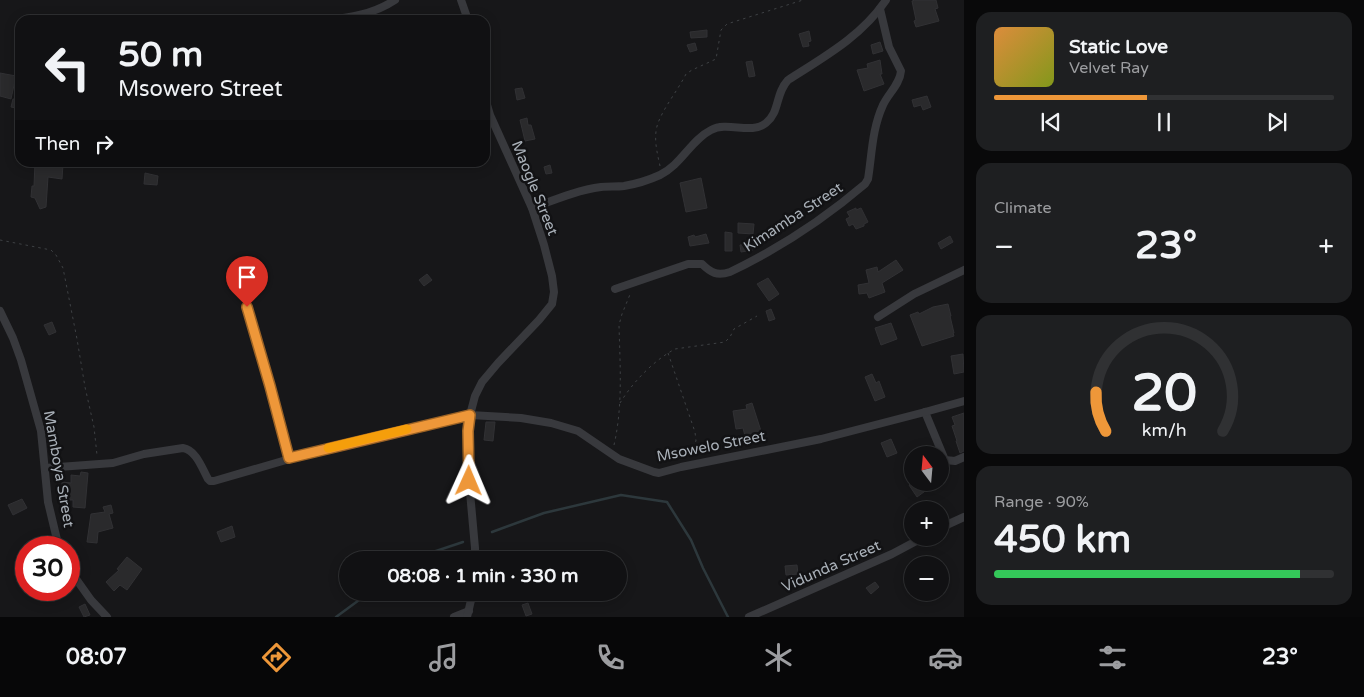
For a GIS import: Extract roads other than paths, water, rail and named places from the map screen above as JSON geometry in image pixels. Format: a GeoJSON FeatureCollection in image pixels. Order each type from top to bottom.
{"type":"FeatureCollection","features":[{"type":"Feature","properties":{"kind":"street"},"geometry":{"type":"LineString","coordinates":[[360,15],[371,12],[395,0]]}},
{"type":"Feature","properties":{"kind":"street"},"geometry":{"type":"LineString","coordinates":[[461,0],[466,15]]}},
{"type":"Feature","properties":{"kind":"street"},"geometry":{"type":"LineString","coordinates":[[532,208],[579,192],[601,187],[636,184],[662,174],[697,140],[712,129],[728,127],[758,128],[764,125],[775,111],[781,88],[788,80],[853,37],[867,24],[886,0]]}},
{"type":"Feature","properties":{"kind":"street","name":"Kimamba Street"},"geometry":{"type":"LineString","coordinates":[[615,289],[688,264],[702,264],[715,274],[730,272],[782,244],[821,219],[865,184],[868,179],[876,124],[883,105],[899,80],[901,71],[889,47],[880,9]]}},
{"type":"Feature","properties":{"kind":"street","name":"Maogle Street"},"geometry":{"type":"LineString","coordinates":[[475,551],[469,481],[468,431],[475,396],[482,382],[552,304],[554,292],[552,276],[532,208],[490,115]]}},
{"type":"Feature","properties":{"kind":"street"},"geometry":{"type":"LineString","coordinates":[[878,317],[914,294],[964,270]]}},
{"type":"Feature","properties":{"kind":"street"},"geometry":{"type":"LineString","coordinates":[[247,307],[289,458]]}},
{"type":"Feature","properties":{"kind":"street","name":"Mamboya Street"},"geometry":{"type":"LineString","coordinates":[[0,311],[21,360],[41,431],[48,502],[56,536]]}},
{"type":"Feature","properties":{"kind":"street","name":"Msowelo Street"},"geometry":{"type":"LineString","coordinates":[[45,468],[113,463],[144,454],[188,449],[194,454],[208,479],[214,482],[289,458],[470,415],[521,418],[551,423],[578,431],[619,459],[659,473],[821,438],[964,401]]}},
{"type":"Feature","properties":{"kind":"street"},"geometry":{"type":"LineString","coordinates":[[925,412],[945,460],[955,461],[964,457]]}},
{"type":"Feature","properties":{"kind":"street"},"geometry":{"type":"LineString","coordinates":[[949,524],[964,517]]}},
{"type":"Feature","properties":{"kind":"street","name":"Vidunda Street"},"geometry":{"type":"LineString","coordinates":[[749,617],[907,546]]}},
{"type":"Feature","properties":{"kind":"street"},"geometry":{"type":"LineString","coordinates":[[80,584],[107,617]]}},
{"type":"Feature","properties":{"kind":"street"},"geometry":{"type":"LineString","coordinates":[[454,617],[468,614],[471,601]]}},
{"type":"Feature","properties":{"kind":"waterway"},"geometry":{"type":"LineString","coordinates":[[492,532],[544,513],[621,495],[667,502],[691,540],[728,617]]}},
{"type":"Feature","properties":{"kind":"waterway"},"geometry":{"type":"LineString","coordinates":[[436,551],[463,542]]}},
{"type":"Feature","properties":{"kind":"waterway"},"geometry":{"type":"LineString","coordinates":[[336,617],[358,601]]}}]}
